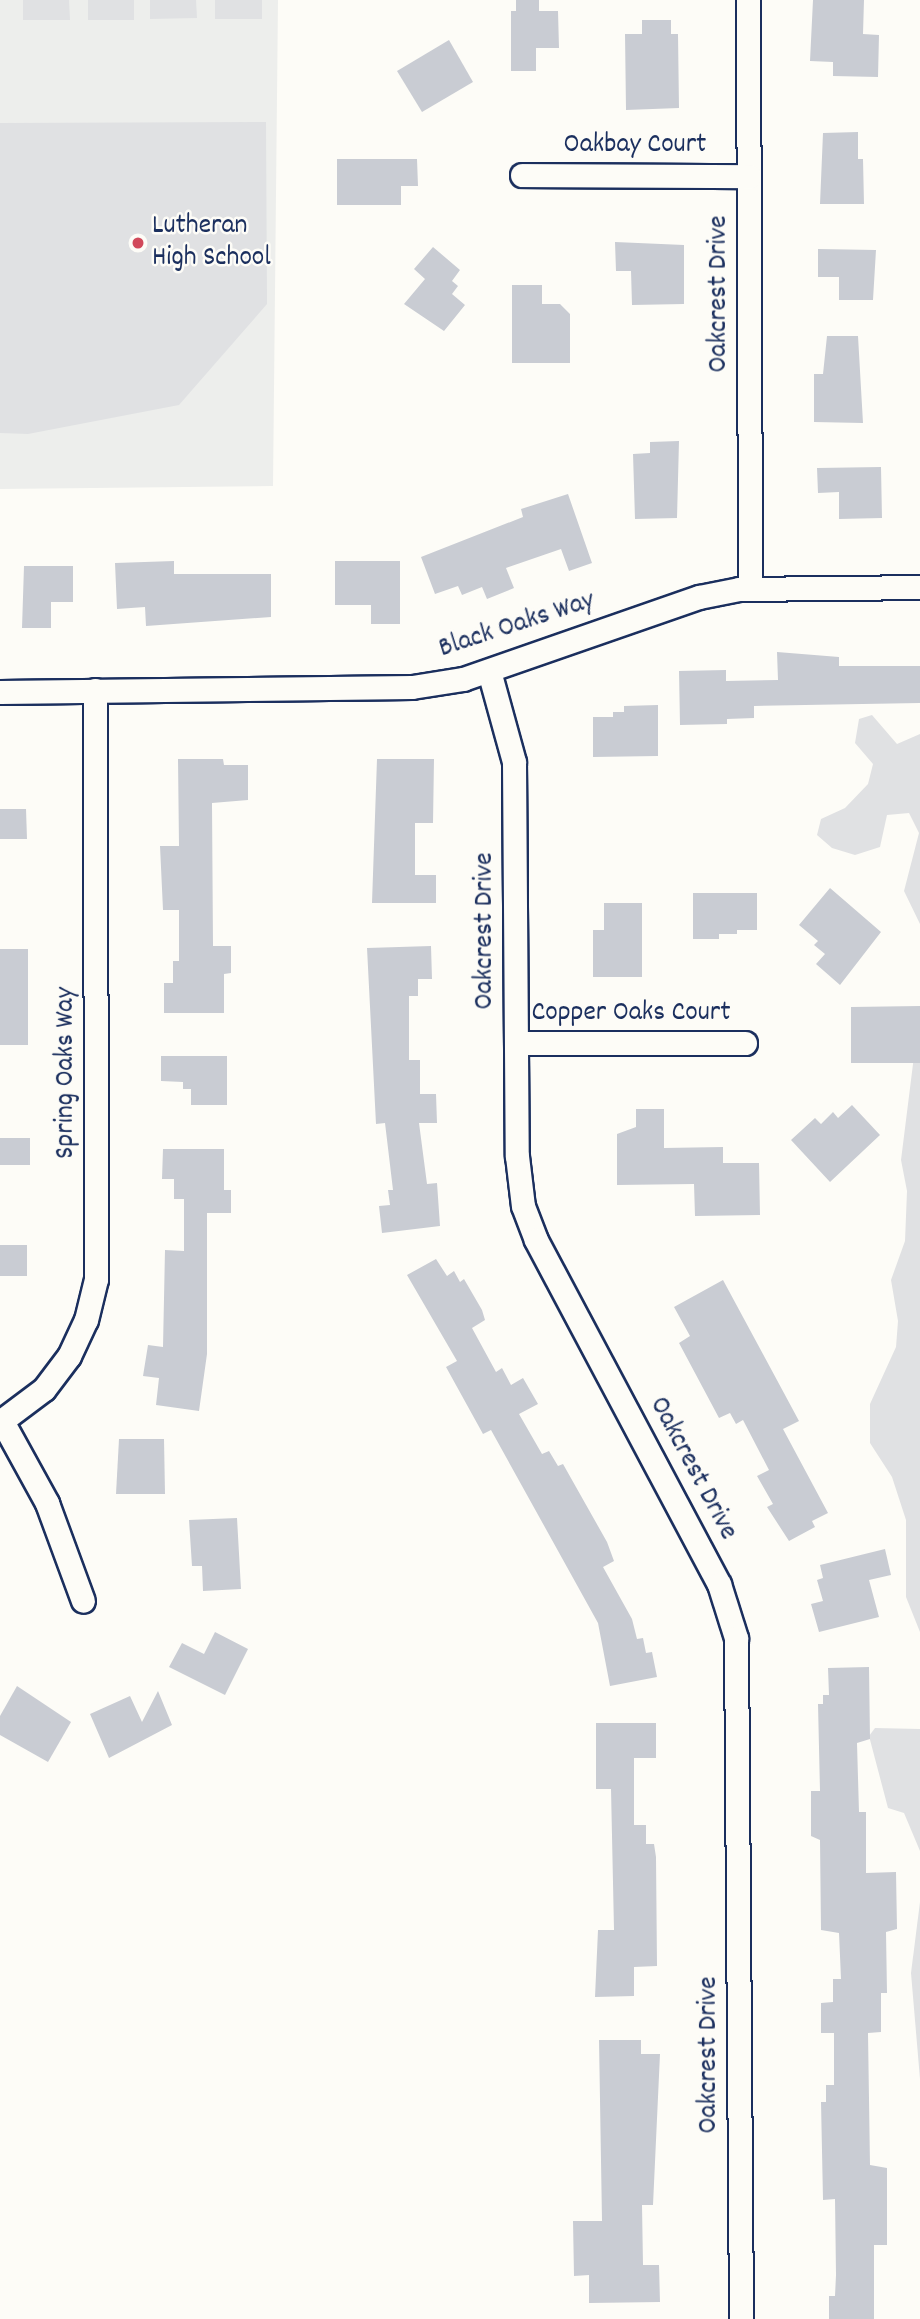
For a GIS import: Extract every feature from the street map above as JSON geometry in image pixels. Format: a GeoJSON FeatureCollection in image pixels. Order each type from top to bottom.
{"type":"FeatureCollection","features":[{"type":"Feature","properties":{"kind":"street","name":"Oakcrest Drive"},"geometry":{"type":"LineString","coordinates":[[748,0],[750,587]]}},
{"type":"Feature","properties":{"kind":"street","name":"Oakbay Court"},"geometry":{"type":"LineString","coordinates":[[522,175],[749,176]]}},
{"type":"Feature","properties":{"kind":"street","name":"Black Oaks Way"},"geometry":{"type":"LineString","coordinates":[[0,692],[412,687],[489,671],[699,597],[750,587],[920,587]]}},
{"type":"Feature","properties":{"kind":"street","name":"Oakcrest Drive"},"geometry":{"type":"LineString","coordinates":[[489,671],[514,762],[517,1166],[529,1223],[719,1584],[736,1639],[741,2319]]}},
{"type":"Feature","properties":{"kind":"street","name":"Spring Oaks Way"},"geometry":{"type":"LineString","coordinates":[[1,1421],[44,1389],[69,1356],[86,1320],[96,1279],[95,690]]}},
{"type":"Feature","properties":{"kind":"street","name":"Copper Oaks Court"},"geometry":{"type":"LineString","coordinates":[[516,1043],[746,1043]]}},
{"type":"Feature","properties":{"kind":"street"},"geometry":{"type":"LineString","coordinates":[[1,1421],[47,1503],[83,1601]]}},
{"type":"Feature","properties":{"kind":"shaded area","name":"Lutheran High School"},"geometry":{"type":"Polygon","coordinates":[[[0,0],[278,0],[273,486],[0,489],[0,0]]]}},
{"type":"Feature","properties":{"kind":"shaded area"},"geometry":{"type":"Polygon","coordinates":[[[23,0],[69,0],[70,20],[23,20],[23,0]]]}},
{"type":"Feature","properties":{"kind":"shaded area"},"geometry":{"type":"Polygon","coordinates":[[[88,0],[134,0],[134,20],[88,20],[88,0]]]}},
{"type":"Feature","properties":{"kind":"shaded area"},"geometry":{"type":"Polygon","coordinates":[[[150,0],[196,0],[197,18],[150,19],[150,0]]]}},
{"type":"Feature","properties":{"kind":"shaded area"},"geometry":{"type":"Polygon","coordinates":[[[215,0],[262,0],[262,19],[215,19],[215,0]]]}},
{"type":"Feature","properties":{"kind":"shaded area"},"geometry":{"type":"Polygon","coordinates":[[[266,122],[267,304],[179,405],[28,434],[0,433],[0,123],[266,122]]]}},
{"type":"Feature","properties":{"kind":"shaded area"},"geometry":{"type":"Polygon","coordinates":[[[872,715],[897,744],[920,734],[920,924],[904,891],[919,833],[909,813],[887,815],[880,847],[855,855],[832,848],[817,835],[821,819],[845,808],[868,784],[873,764],[855,743],[859,719],[872,715]]]}},
{"type":"Feature","properties":{"kind":"shaded area"},"geometry":{"type":"Polygon","coordinates":[[[920,1008],[920,1632],[906,1597],[906,1520],[892,1477],[870,1443],[870,1404],[896,1347],[898,1321],[891,1280],[905,1241],[907,1191],[901,1160],[920,1008]]]}},
{"type":"Feature","properties":{"kind":"shaded area"},"geometry":{"type":"Polygon","coordinates":[[[875,1728],[920,1729],[920,1851],[904,1813],[888,1808],[869,1736],[875,1728]]]}},
{"type":"Feature","properties":{"kind":"shaded area"},"geometry":{"type":"Polygon","coordinates":[[[920,1902],[920,2079],[911,1973],[920,1902]]]}},
{"type":"Feature","properties":{"kind":"building"},"geometry":{"type":"Polygon","coordinates":[[[516,0],[539,0],[539,11],[558,11],[559,48],[536,48],[536,71],[511,71],[511,11],[516,11],[516,0]]]}},
{"type":"Feature","properties":{"kind":"building"},"geometry":{"type":"Polygon","coordinates":[[[813,0],[864,0],[863,34],[879,35],[878,77],[833,76],[833,62],[810,61],[813,0]]]}},
{"type":"Feature","properties":{"kind":"building"},"geometry":{"type":"Polygon","coordinates":[[[642,20],[671,20],[671,34],[678,34],[679,108],[626,110],[625,34],[642,34],[642,20]]]}},
{"type":"Feature","properties":{"kind":"building"},"geometry":{"type":"Polygon","coordinates":[[[449,40],[473,82],[422,112],[397,71],[449,40]]]}},
{"type":"Feature","properties":{"kind":"building"},"geometry":{"type":"Polygon","coordinates":[[[858,132],[858,159],[863,159],[864,204],[820,204],[823,133],[858,132]]]}},
{"type":"Feature","properties":{"kind":"building"},"geometry":{"type":"Polygon","coordinates":[[[337,159],[417,159],[418,186],[401,186],[401,205],[337,205],[337,159]]]}},
{"type":"Feature","properties":{"kind":"building"},"geometry":{"type":"Polygon","coordinates":[[[615,242],[684,245],[684,304],[632,305],[631,271],[616,271],[615,242]]]}},
{"type":"Feature","properties":{"kind":"building"},"geometry":{"type":"Polygon","coordinates":[[[433,247],[460,270],[452,281],[458,286],[452,294],[465,305],[444,331],[404,304],[425,279],[414,269],[433,247]]]}},
{"type":"Feature","properties":{"kind":"building"},"geometry":{"type":"Polygon","coordinates":[[[818,249],[876,250],[873,300],[839,300],[839,277],[818,277],[818,249]]]}},
{"type":"Feature","properties":{"kind":"building"},"geometry":{"type":"Polygon","coordinates":[[[512,285],[542,285],[542,304],[560,304],[570,314],[570,363],[512,363],[512,285]]]}},
{"type":"Feature","properties":{"kind":"building"},"geometry":{"type":"Polygon","coordinates":[[[827,336],[858,336],[863,423],[814,422],[814,374],[823,374],[827,336]]]}},
{"type":"Feature","properties":{"kind":"building"},"geometry":{"type":"Polygon","coordinates":[[[679,441],[677,518],[635,519],[633,454],[650,453],[650,442],[679,441]]]}},
{"type":"Feature","properties":{"kind":"building"},"geometry":{"type":"Polygon","coordinates":[[[881,467],[882,518],[839,519],[839,492],[818,493],[817,468],[881,467]]]}},
{"type":"Feature","properties":{"kind":"building"},"geometry":{"type":"Polygon","coordinates":[[[568,494],[592,563],[569,571],[561,549],[506,568],[514,588],[487,599],[482,587],[462,595],[458,586],[435,594],[421,557],[523,517],[521,509],[568,494]]]}},
{"type":"Feature","properties":{"kind":"building"},"geometry":{"type":"Polygon","coordinates":[[[174,561],[174,574],[271,574],[271,617],[146,626],[145,607],[117,609],[115,563],[174,561]]]}},
{"type":"Feature","properties":{"kind":"building"},"geometry":{"type":"Polygon","coordinates":[[[335,561],[400,561],[400,624],[371,624],[371,605],[335,605],[335,561]]]}},
{"type":"Feature","properties":{"kind":"building"},"geometry":{"type":"Polygon","coordinates":[[[24,566],[73,566],[73,602],[51,602],[51,628],[22,628],[24,566]]]}},
{"type":"Feature","properties":{"kind":"building"},"geometry":{"type":"Polygon","coordinates":[[[777,652],[839,657],[839,666],[920,666],[920,703],[754,706],[754,718],[727,719],[727,724],[680,725],[679,671],[726,670],[726,681],[778,680],[777,652]]]}},
{"type":"Feature","properties":{"kind":"building"},"geometry":{"type":"Polygon","coordinates":[[[658,705],[658,756],[593,757],[593,717],[613,717],[613,712],[624,712],[624,706],[658,705]]]}},
{"type":"Feature","properties":{"kind":"building"},"geometry":{"type":"Polygon","coordinates":[[[178,759],[223,759],[224,765],[248,765],[248,800],[212,803],[213,946],[231,946],[231,973],[224,974],[224,1013],[164,1013],[164,983],[173,983],[173,961],[179,961],[179,910],[163,910],[160,846],[179,846],[178,759]]]}},
{"type":"Feature","properties":{"kind":"building"},"geometry":{"type":"Polygon","coordinates":[[[377,759],[434,759],[433,823],[415,823],[415,875],[436,875],[436,903],[372,903],[377,759]]]}},
{"type":"Feature","properties":{"kind":"building"},"geometry":{"type":"Polygon","coordinates":[[[0,809],[26,809],[27,839],[0,839],[0,809]]]}},
{"type":"Feature","properties":{"kind":"building"},"geometry":{"type":"Polygon","coordinates":[[[830,888],[881,932],[840,985],[816,964],[825,954],[814,945],[818,941],[799,925],[830,888]]]}},
{"type":"Feature","properties":{"kind":"building"},"geometry":{"type":"Polygon","coordinates":[[[693,893],[757,893],[757,930],[719,934],[719,939],[693,939],[693,893]]]}},
{"type":"Feature","properties":{"kind":"building"},"geometry":{"type":"Polygon","coordinates":[[[604,903],[642,903],[642,977],[593,977],[593,930],[604,930],[604,903]]]}},
{"type":"Feature","properties":{"kind":"building"},"geometry":{"type":"Polygon","coordinates":[[[431,946],[432,979],[418,979],[418,996],[409,996],[409,1060],[420,1060],[420,1094],[436,1094],[437,1123],[419,1123],[427,1184],[437,1183],[440,1226],[382,1233],[379,1206],[390,1205],[388,1190],[393,1190],[385,1123],[376,1124],[367,948],[431,946]]]}},
{"type":"Feature","properties":{"kind":"building"},"geometry":{"type":"Polygon","coordinates":[[[0,949],[28,949],[28,1045],[0,1045],[0,949]]]}},
{"type":"Feature","properties":{"kind":"building"},"geometry":{"type":"Polygon","coordinates":[[[920,1006],[920,1063],[851,1063],[851,1007],[920,1006]]]}},
{"type":"Feature","properties":{"kind":"building"},"geometry":{"type":"Polygon","coordinates":[[[161,1056],[227,1056],[227,1105],[191,1105],[191,1089],[183,1089],[183,1082],[161,1081],[161,1056]]]}},
{"type":"Feature","properties":{"kind":"building"},"geometry":{"type":"Polygon","coordinates":[[[852,1105],[880,1135],[830,1182],[791,1140],[815,1118],[821,1124],[833,1112],[838,1118],[852,1105]]]}},
{"type":"Feature","properties":{"kind":"building"},"geometry":{"type":"Polygon","coordinates":[[[636,1109],[664,1109],[664,1148],[723,1147],[723,1163],[759,1163],[760,1215],[695,1216],[694,1184],[617,1185],[617,1134],[636,1127],[636,1109]]]}},
{"type":"Feature","properties":{"kind":"building"},"geometry":{"type":"Polygon","coordinates":[[[0,1138],[30,1138],[30,1165],[0,1165],[0,1138]]]}},
{"type":"Feature","properties":{"kind":"building"},"geometry":{"type":"Polygon","coordinates":[[[163,1149],[224,1149],[224,1190],[231,1190],[231,1213],[207,1213],[207,1354],[199,1411],[156,1405],[159,1378],[143,1376],[148,1345],[163,1347],[165,1250],[184,1251],[184,1199],[174,1199],[174,1179],[162,1179],[163,1149]]]}},
{"type":"Feature","properties":{"kind":"building"},"geometry":{"type":"Polygon","coordinates":[[[0,1245],[27,1245],[27,1276],[0,1276],[0,1245]]]}},
{"type":"Feature","properties":{"kind":"building"},"geometry":{"type":"Polygon","coordinates":[[[436,1259],[447,1276],[454,1271],[460,1282],[464,1279],[482,1310],[485,1320],[472,1328],[496,1372],[502,1368],[511,1385],[523,1378],[538,1404],[519,1414],[542,1454],[549,1451],[558,1466],[563,1464],[607,1542],[614,1561],[603,1567],[632,1619],[637,1639],[643,1638],[646,1653],[652,1652],[657,1677],[610,1686],[598,1623],[491,1430],[483,1434],[446,1367],[457,1361],[407,1275],[436,1259]]]}},
{"type":"Feature","properties":{"kind":"building"},"geometry":{"type":"Polygon","coordinates":[[[723,1280],[799,1421],[783,1429],[828,1513],[812,1521],[815,1527],[789,1541],[767,1507],[773,1504],[757,1476],[769,1470],[743,1420],[736,1424],[730,1413],[719,1418],[679,1343],[690,1336],[674,1307],[723,1280]]]}},
{"type":"Feature","properties":{"kind":"building"},"geometry":{"type":"Polygon","coordinates":[[[119,1439],[164,1439],[165,1494],[116,1494],[119,1439]]]}},
{"type":"Feature","properties":{"kind":"building"},"geometry":{"type":"Polygon","coordinates":[[[237,1518],[241,1589],[203,1591],[202,1566],[192,1566],[189,1520],[237,1518]]]}},
{"type":"Feature","properties":{"kind":"building"},"geometry":{"type":"Polygon","coordinates":[[[885,1549],[891,1575],[869,1580],[879,1617],[819,1632],[811,1604],[823,1601],[817,1580],[823,1578],[820,1565],[885,1549]]]}},
{"type":"Feature","properties":{"kind":"building"},"geometry":{"type":"Polygon","coordinates":[[[215,1632],[248,1649],[225,1695],[169,1667],[182,1643],[204,1654],[215,1632]]]}},
{"type":"Feature","properties":{"kind":"building"},"geometry":{"type":"Polygon","coordinates":[[[869,1667],[870,1739],[857,1743],[859,1812],[866,1812],[866,1873],[896,1872],[897,1929],[886,1932],[887,1993],[881,1993],[881,2032],[868,2033],[870,2165],[887,2168],[887,2245],[874,2245],[874,2319],[829,2319],[829,2296],[835,2296],[835,2199],[823,2200],[821,2102],[826,2102],[826,2085],[834,2085],[834,2033],[821,2033],[821,2003],[833,2002],[833,1979],[841,1979],[839,1933],[821,1930],[820,1840],[811,1836],[811,1791],[820,1791],[818,1704],[823,1704],[823,1695],[829,1695],[828,1668],[869,1667]]]}},
{"type":"Feature","properties":{"kind":"building"},"geometry":{"type":"Polygon","coordinates":[[[17,1686],[71,1722],[48,1762],[0,1735],[0,1716],[17,1686]]]}},
{"type":"Feature","properties":{"kind":"building"},"geometry":{"type":"Polygon","coordinates":[[[158,1691],[172,1725],[109,1758],[90,1714],[130,1696],[142,1722],[158,1691]]]}},
{"type":"Feature","properties":{"kind":"building"},"geometry":{"type":"Polygon","coordinates":[[[596,1723],[656,1723],[656,1758],[634,1758],[634,1825],[646,1825],[646,1844],[654,1844],[657,1966],[634,1967],[634,1996],[595,1997],[598,1930],[614,1930],[611,1789],[596,1789],[596,1723]]]}},
{"type":"Feature","properties":{"kind":"building"},"geometry":{"type":"Polygon","coordinates":[[[599,2040],[641,2040],[641,2054],[660,2054],[653,2205],[642,2205],[643,2265],[659,2265],[660,2302],[589,2303],[589,2275],[574,2276],[573,2221],[602,2221],[599,2040]]]}},
{"type":"Feature","properties":{"kind":"place","name":"Lutheran High School"},"geometry":{"type":"Point","coordinates":[138,243]}}]}
